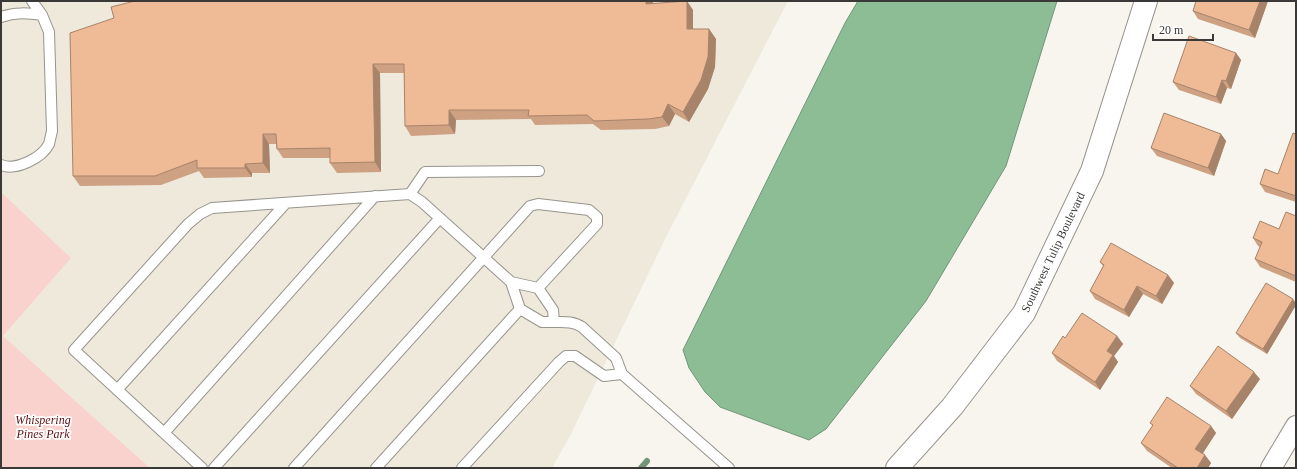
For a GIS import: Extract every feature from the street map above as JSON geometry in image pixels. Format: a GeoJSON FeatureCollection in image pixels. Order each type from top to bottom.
{"type":"FeatureCollection","features":[{"type":"Feature","properties":{"kind":"street","name":"Southwest Tulip Boulevard"},"geometry":{"type":"LineString","coordinates":[[897,468],[952,407],[1024,313],[1092,171],[1146,1]]}},
{"type":"Feature","properties":{"kind":"street"},"geometry":{"type":"LineString","coordinates":[[1271,468],[1296,426]]}},
{"type":"Feature","properties":{"kind":"lane"},"geometry":{"type":"LineString","coordinates":[[1,165],[5,167],[18,166],[30,160],[41,152],[48,144],[52,131],[49,32],[42,15],[32,1]]}},
{"type":"Feature","properties":{"kind":"lane"},"geometry":{"type":"LineString","coordinates":[[1,17],[15,13],[42,15]]}},
{"type":"Feature","properties":{"kind":"lane"},"geometry":{"type":"LineString","coordinates":[[410,194],[425,172],[539,171]]}},
{"type":"Feature","properties":{"kind":"lane"},"geometry":{"type":"LineString","coordinates":[[202,468],[74,350],[188,224],[200,214],[212,208],[410,194],[422,202],[511,282],[538,288],[553,310],[554,322]]}},
{"type":"Feature","properties":{"kind":"lane"},"geometry":{"type":"LineString","coordinates":[[164,433],[375,196]]}},
{"type":"Feature","properties":{"kind":"lane"},"geometry":{"type":"LineString","coordinates":[[117,390],[286,203]]}},
{"type":"Feature","properties":{"kind":"lane"},"geometry":{"type":"LineString","coordinates":[[294,468],[530,206],[538,204],[589,210],[597,217],[597,224],[538,288]]}},
{"type":"Feature","properties":{"kind":"lane"},"geometry":{"type":"LineString","coordinates":[[214,468],[440,218]]}},
{"type":"Feature","properties":{"kind":"lane"},"geometry":{"type":"LineString","coordinates":[[511,282],[520,309],[542,322],[577,323],[616,358],[622,374],[728,468]]}},
{"type":"Feature","properties":{"kind":"lane"},"geometry":{"type":"LineString","coordinates":[[376,468],[520,309]]}},
{"type":"Feature","properties":{"kind":"lane"},"geometry":{"type":"LineString","coordinates":[[462,468],[566,356],[575,356],[604,376],[622,374]]}},
{"type":"Feature","properties":{"kind":"shaded area"},"geometry":{"type":"Polygon","coordinates":[[[1,1],[788,1],[667,235],[571,434],[552,468],[150,468],[3,336],[71,258],[1,192],[1,1]]]}},
{"type":"Feature","properties":{"kind":"shaded area"},"geometry":{"type":"Polygon","coordinates":[[[858,1],[1057,1],[1006,166],[926,301],[826,429],[809,440],[720,407],[705,392],[689,368],[683,350],[845,23],[858,1]]]}},
{"type":"Feature","properties":{"kind":"green space","name":"Whispering Pines Park"},"geometry":{"type":"Polygon","coordinates":[[[1,192],[71,258],[3,336],[150,468],[1,468],[1,192]]]}},
{"type":"Feature","properties":{"kind":"building"},"geometry":{"type":"Polygon","coordinates":[[[135,1],[646,1],[646,4],[687,1],[687,29],[709,29],[708,57],[701,80],[683,112],[668,104],[662,117],[594,121],[587,115],[528,116],[529,110],[449,110],[449,125],[405,126],[404,64],[373,64],[375,162],[330,163],[330,148],[277,149],[276,134],[263,134],[263,163],[245,164],[245,168],[197,168],[197,160],[155,176],[73,176],[70,33],[114,18],[111,7],[135,1]]]}},
{"type":"Feature","properties":{"kind":"building"},"geometry":{"type":"Polygon","coordinates":[[[1196,1],[1260,1],[1249,30],[1193,11],[1196,1]]]}},
{"type":"Feature","properties":{"kind":"building"},"geometry":{"type":"Polygon","coordinates":[[[1189,36],[1236,53],[1226,81],[1222,80],[1216,97],[1173,82],[1189,36]]]}},
{"type":"Feature","properties":{"kind":"building"},"geometry":{"type":"Polygon","coordinates":[[[1164,113],[1221,134],[1208,168],[1151,148],[1164,113]]]}},
{"type":"Feature","properties":{"kind":"building"},"geometry":{"type":"Polygon","coordinates":[[[1293,133],[1296,134],[1296,196],[1260,184],[1265,169],[1278,174],[1293,133]]]}},
{"type":"Feature","properties":{"kind":"building"},"geometry":{"type":"Polygon","coordinates":[[[1286,212],[1296,216],[1296,276],[1255,259],[1262,242],[1253,238],[1260,221],[1279,229],[1286,212]]]}},
{"type":"Feature","properties":{"kind":"building"},"geometry":{"type":"Polygon","coordinates":[[[1111,243],[1168,275],[1156,296],[1137,286],[1124,310],[1090,291],[1104,265],[1100,262],[1111,243]]]}},
{"type":"Feature","properties":{"kind":"building"},"geometry":{"type":"Polygon","coordinates":[[[1266,283],[1293,299],[1263,349],[1236,333],[1266,283]]]}},
{"type":"Feature","properties":{"kind":"building"},"geometry":{"type":"Polygon","coordinates":[[[1082,313],[1117,336],[1107,351],[1113,355],[1095,382],[1052,353],[1063,336],[1065,338],[1082,313]]]}},
{"type":"Feature","properties":{"kind":"building"},"geometry":{"type":"Polygon","coordinates":[[[1218,346],[1254,372],[1226,411],[1190,386],[1218,346]]]}},
{"type":"Feature","properties":{"kind":"building"},"geometry":{"type":"Polygon","coordinates":[[[1167,397],[1211,426],[1195,449],[1205,455],[1197,468],[1178,468],[1141,443],[1153,425],[1150,423],[1167,397]]]}},
{"type":"Feature","properties":{"kind":"waterway"},"geometry":{"type":"LineString","coordinates":[[641,468],[647,461]]}}]}
